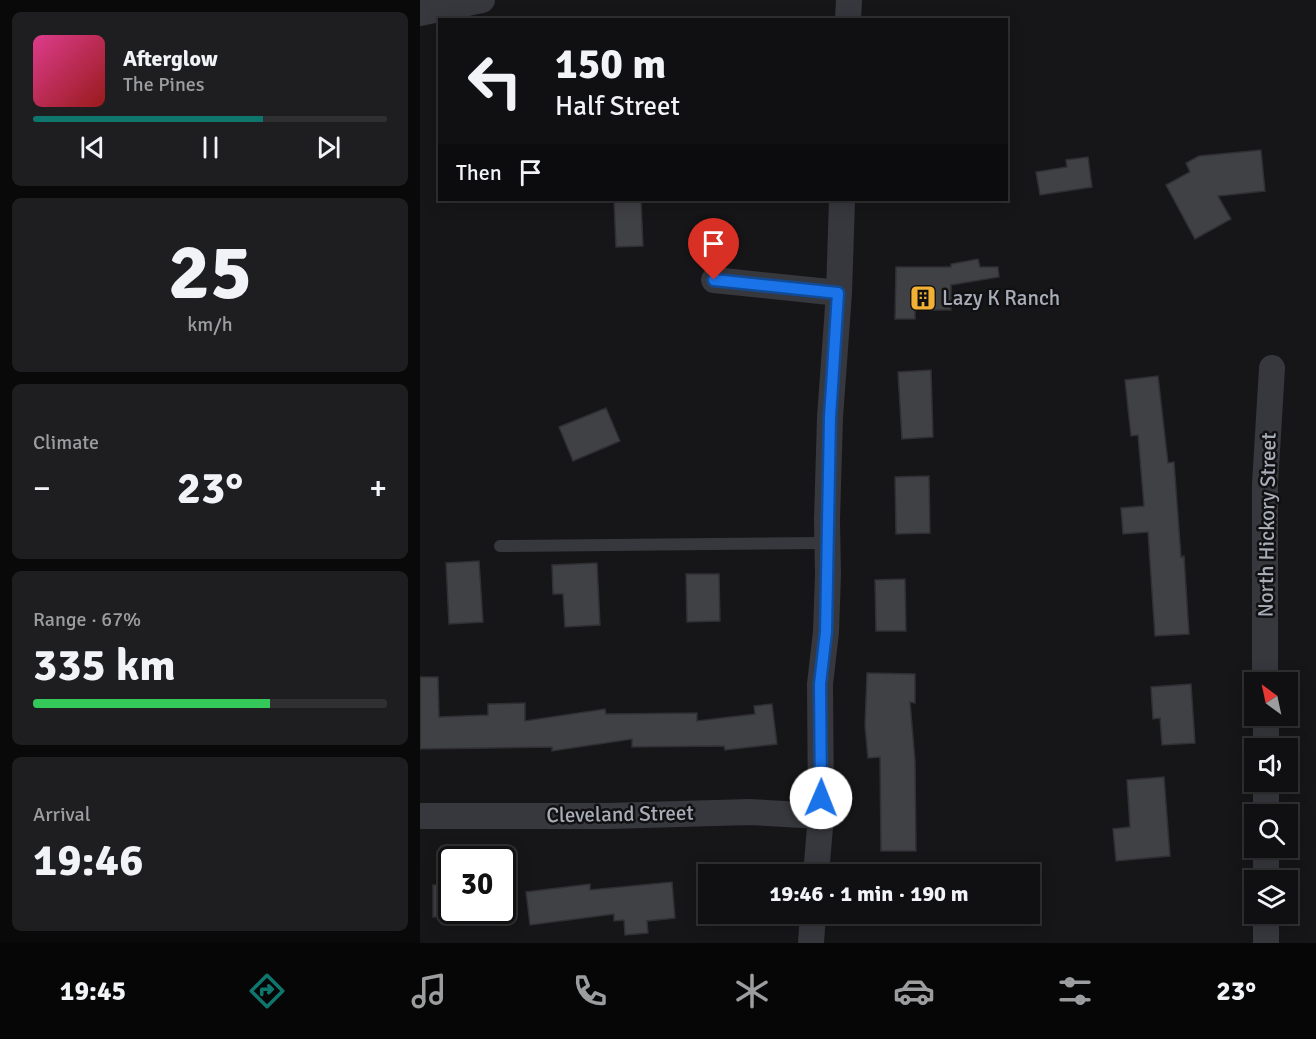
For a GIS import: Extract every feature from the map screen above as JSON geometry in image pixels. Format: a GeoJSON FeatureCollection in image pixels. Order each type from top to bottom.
{"type":"FeatureCollection","features":[{"type":"Feature","properties":{"kind":"street"},"geometry":{"type":"LineString","coordinates":[[420,13],[482,0]]}},
{"type":"Feature","properties":{"kind":"street"},"geometry":{"type":"LineString","coordinates":[[848,18],[849,0]]}},
{"type":"Feature","properties":{"kind":"street"},"geometry":{"type":"LineString","coordinates":[[817,864],[821,816],[820,684],[826,620],[832,363],[842,201]]}},
{"type":"Feature","properties":{"kind":"street"},"geometry":{"type":"LineString","coordinates":[[714,280],[838,293]]}},
{"type":"Feature","properties":{"kind":"street","name":"North Hickory Street"},"geometry":{"type":"LineString","coordinates":[[1265,672],[1265,484],[1272,368]]}},
{"type":"Feature","properties":{"kind":"street","name":"Cleveland Street"},"geometry":{"type":"LineString","coordinates":[[420,816],[608,816],[750,812],[821,816]]}},
{"type":"Feature","properties":{"kind":"street"},"geometry":{"type":"LineString","coordinates":[[811,943],[812,924]]}},
{"type":"Feature","properties":{"kind":"street"},"geometry":{"type":"LineString","coordinates":[[1266,924],[1266,943]]}},
{"type":"Feature","properties":{"kind":"lane"},"geometry":{"type":"LineString","coordinates":[[500,546],[827,543]]}},
{"type":"Feature","properties":{"kind":"building"},"geometry":{"type":"Polygon","coordinates":[[[1261,150],[1265,191],[1218,196],[1231,219],[1195,239],[1166,185],[1190,172],[1186,163],[1199,156],[1261,150]]]}},
{"type":"Feature","properties":{"kind":"building"},"geometry":{"type":"Polygon","coordinates":[[[1088,157],[1092,187],[1040,195],[1036,172],[1067,167],[1066,160],[1088,157]]]}},
{"type":"Feature","properties":{"kind":"building"},"geometry":{"type":"Polygon","coordinates":[[[614,201],[641,201],[643,246],[616,247],[614,201]]]}},
{"type":"Feature","properties":{"kind":"building","name":"Lazy K Ranch"},"geometry":{"type":"Polygon","coordinates":[[[978,259],[980,267],[998,267],[999,277],[951,285],[951,310],[915,310],[915,319],[895,319],[896,267],[951,267],[951,264],[978,259]]]}},
{"type":"Feature","properties":{"kind":"building"},"geometry":{"type":"Polygon","coordinates":[[[931,370],[933,437],[902,439],[898,372],[931,370]]]}},
{"type":"Feature","properties":{"kind":"building"},"geometry":{"type":"Polygon","coordinates":[[[1158,376],[1168,463],[1174,462],[1189,634],[1155,636],[1148,532],[1123,534],[1121,508],[1144,506],[1138,435],[1131,436],[1125,380],[1158,376]]]}},
{"type":"Feature","properties":{"kind":"building"},"geometry":{"type":"Polygon","coordinates":[[[606,408],[620,441],[573,461],[559,427],[606,408]]]}},
{"type":"Feature","properties":{"kind":"building"},"geometry":{"type":"Polygon","coordinates":[[[929,476],[930,533],[896,534],[895,477],[929,476]]]}},
{"type":"Feature","properties":{"kind":"building"},"geometry":{"type":"Polygon","coordinates":[[[479,561],[483,622],[449,624],[446,563],[479,561]]]}},
{"type":"Feature","properties":{"kind":"building"},"geometry":{"type":"Polygon","coordinates":[[[597,563],[600,625],[565,627],[563,594],[553,594],[552,565],[597,563]]]}},
{"type":"Feature","properties":{"kind":"building"},"geometry":{"type":"Polygon","coordinates":[[[686,574],[719,574],[720,621],[687,622],[686,574]]]}},
{"type":"Feature","properties":{"kind":"building"},"geometry":{"type":"Polygon","coordinates":[[[905,579],[906,631],[876,631],[875,580],[905,579]]]}},
{"type":"Feature","properties":{"kind":"building"},"geometry":{"type":"Polygon","coordinates":[[[867,673],[915,674],[915,703],[910,702],[915,761],[916,851],[881,851],[880,757],[868,758],[865,726],[867,673]]]}},
{"type":"Feature","properties":{"kind":"building"},"geometry":{"type":"Polygon","coordinates":[[[420,677],[438,677],[439,717],[488,715],[488,704],[525,703],[525,721],[605,709],[606,714],[697,713],[697,721],[755,714],[754,706],[772,704],[777,744],[725,750],[724,746],[632,747],[632,739],[552,751],[552,747],[420,749],[420,677]]]}},
{"type":"Feature","properties":{"kind":"building"},"geometry":{"type":"Polygon","coordinates":[[[1191,684],[1195,743],[1162,745],[1160,718],[1153,719],[1151,687],[1191,684]]]}},
{"type":"Feature","properties":{"kind":"building"},"geometry":{"type":"Polygon","coordinates":[[[1164,777],[1170,856],[1116,861],[1113,829],[1130,827],[1127,780],[1164,777]]]}},
{"type":"Feature","properties":{"kind":"building"},"geometry":{"type":"Polygon","coordinates":[[[672,882],[675,918],[647,921],[648,933],[625,935],[624,920],[614,921],[614,914],[530,925],[526,892],[590,884],[590,890],[672,882]]]}},
{"type":"Feature","properties":{"kind":"building"},"geometry":{"type":"Polygon","coordinates":[[[433,885],[438,885],[438,917],[433,917],[433,885]]]}},
{"type":"Feature","properties":{"kind":"place","name":"Lazy K Ranch"},"geometry":{"type":"Point","coordinates":[923,298]}},
{"type":"Feature","properties":{"kind":"route"},"geometry":{"type":"LineString","coordinates":[[714,280],[838,293],[830,417],[826,632],[820,684],[821,798]]}}]}
